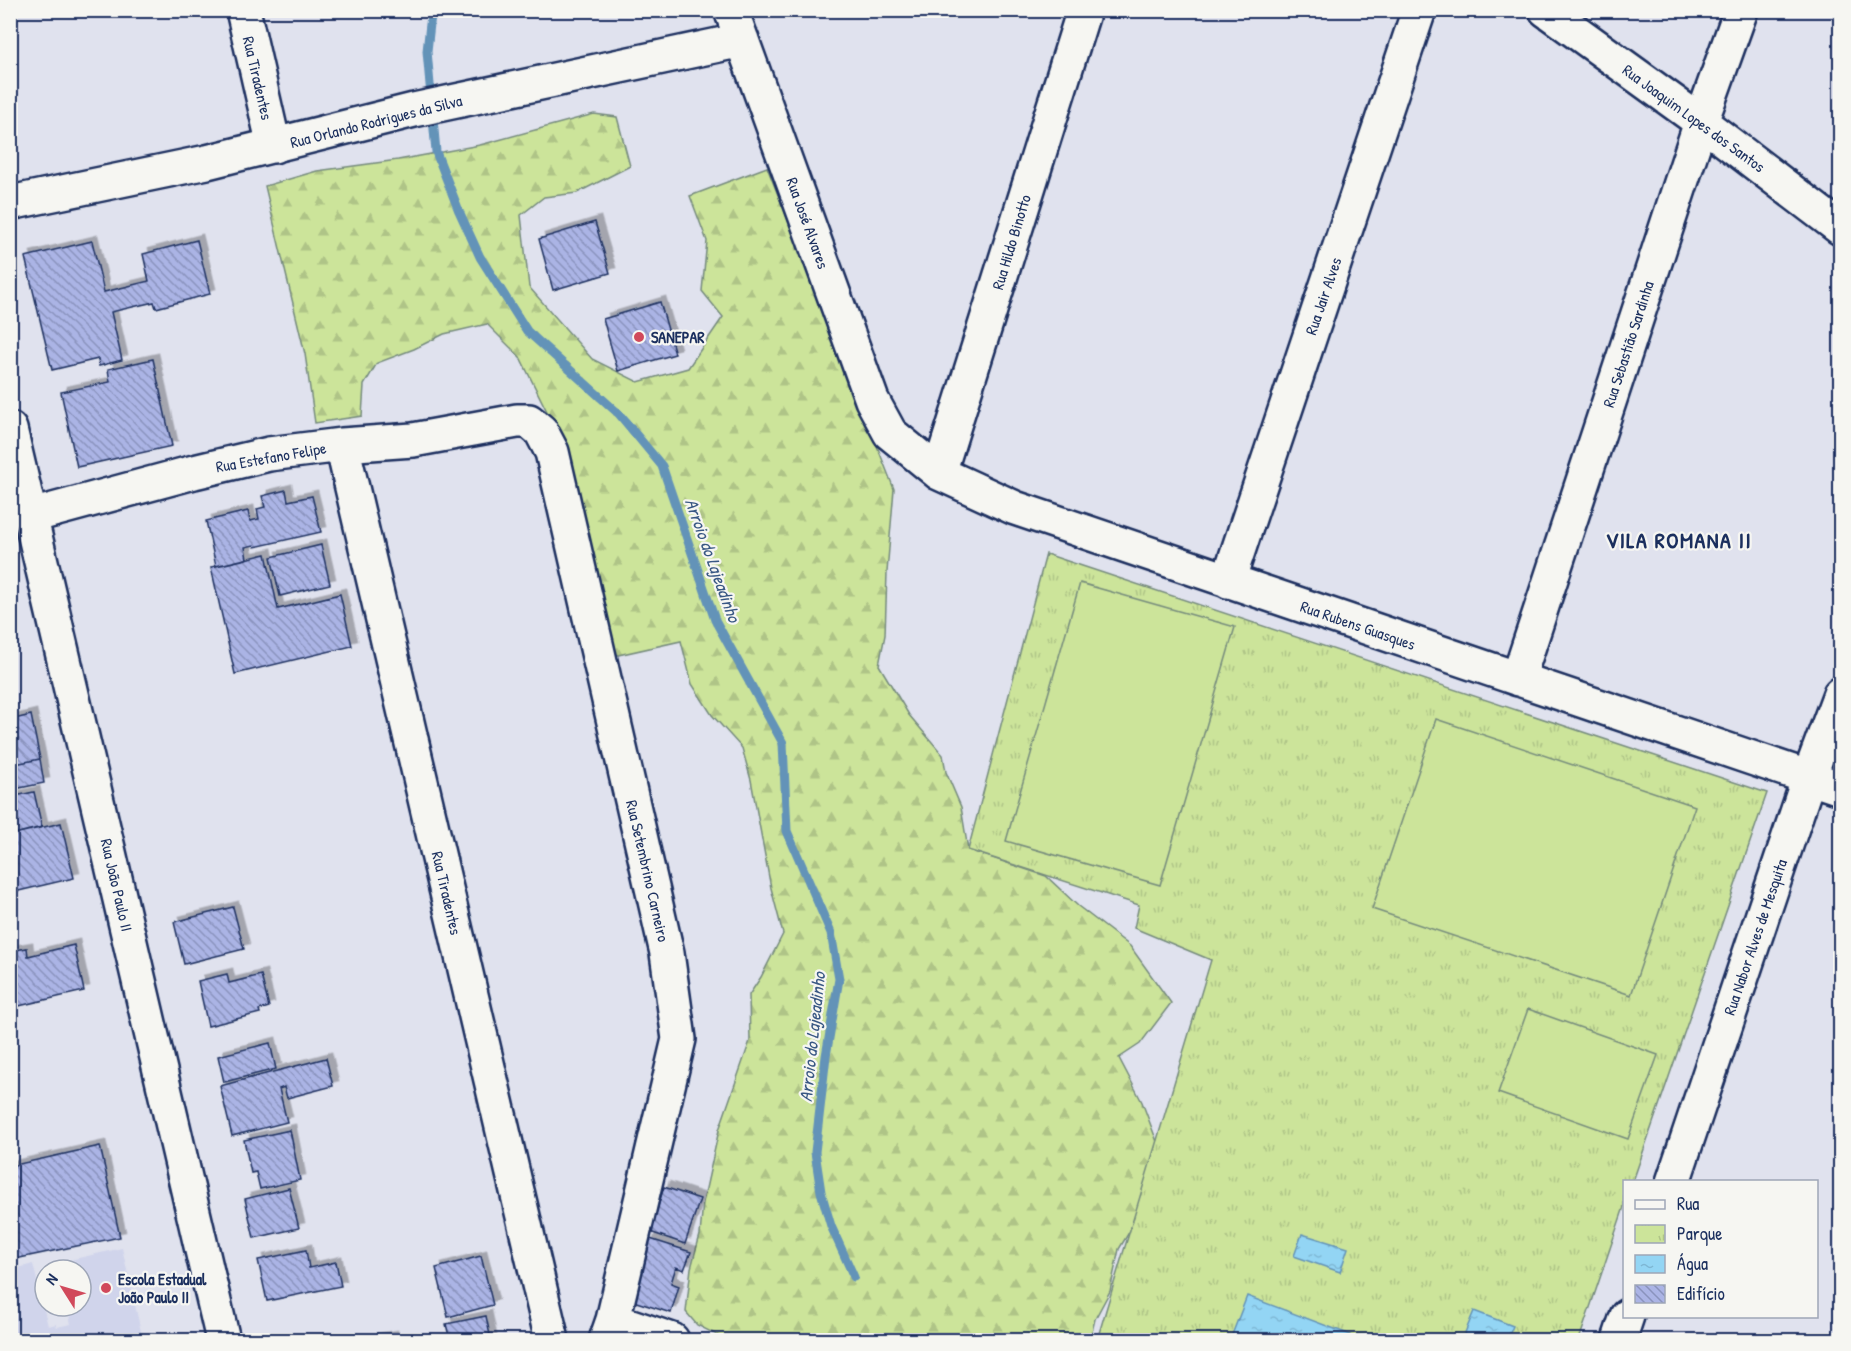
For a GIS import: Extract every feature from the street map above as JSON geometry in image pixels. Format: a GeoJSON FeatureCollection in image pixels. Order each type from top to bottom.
{"type":"FeatureCollection","features":[{"type":"Feature","properties":{"kind":"street","name":"Rua Tiradentes"},"geometry":{"type":"LineString","coordinates":[[243,10],[274,146]]}},
{"type":"Feature","properties":{"kind":"street","name":"Rua Jair Alves"},"geometry":{"type":"LineString","coordinates":[[1228,580],[1419,10]]}},
{"type":"Feature","properties":{"kind":"street","name":"Rua Joaquim Lopes dos Santos"},"geometry":{"type":"LineString","coordinates":[[1546,10],[1701,122],[1840,228]]}},
{"type":"Feature","properties":{"kind":"street","name":"Rua Sebastião Sardinha"},"geometry":{"type":"LineString","coordinates":[[1518,679],[1701,122],[1741,10]]}},
{"type":"Feature","properties":{"kind":"street","name":"Rua Hildo Binotto"},"geometry":{"type":"LineString","coordinates":[[939,473],[1083,11]]}},
{"type":"Feature","properties":{"kind":"street","name":"Rua Orlando Rodrigues da Silva"},"geometry":{"type":"LineString","coordinates":[[10,203],[274,146],[451,102],[737,25]]}},
{"type":"Feature","properties":{"kind":"street","name":"Rua José Alvares"},"geometry":{"type":"LineString","coordinates":[[737,25],[872,400],[890,433]]}},
{"type":"Feature","properties":{"kind":"street","name":"Rua Estefano Felipe"},"geometry":{"type":"LineString","coordinates":[[31,516],[269,454],[342,445],[413,440],[516,421]]}},
{"type":"Feature","properties":{"kind":"street","name":"Rua Setembrino Carneiro"},"geometry":{"type":"LineString","coordinates":[[516,421],[529,421],[541,431],[552,452],[667,953],[679,1039],[610,1330]]}},
{"type":"Feature","properties":{"kind":"street","name":"Rua João Paulo II"},"geometry":{"type":"LineString","coordinates":[[10,429],[224,1341]]}},
{"type":"Feature","properties":{"kind":"street","name":"Rua Rubens Guasques"},"geometry":{"type":"LineString","coordinates":[[890,433],[939,473],[1015,508],[1840,788]]}},
{"type":"Feature","properties":{"kind":"street","name":"Rua Tiradentes"},"geometry":{"type":"LineString","coordinates":[[342,445],[552,1341]]}},
{"type":"Feature","properties":{"kind":"street","name":"Rua Nabor Alves de Mesquita"},"geometry":{"type":"LineString","coordinates":[[1674,1180],[1809,777],[1840,694]]}},
{"type":"Feature","properties":{"kind":"street"},"geometry":{"type":"LineString","coordinates":[[1619,1341],[1627,1318]]}},
{"type":"Feature","properties":{"kind":"street"},"geometry":{"type":"LineString","coordinates":[[610,1330],[672,1341]]}},
{"type":"Feature","properties":{"kind":"shaded area","name":"Escola Estadual João Paulo II"},"geometry":{"type":"Polygon","coordinates":[[[122,1248],[143,1340],[75,1340],[73,1335],[63,1337],[64,1340],[11,1340],[11,1270],[33,1264],[33,1318],[46,1318],[48,1326],[56,1324],[57,1327],[71,1324],[70,1318],[93,1318],[93,1258],[79,1258],[122,1248]]]}},
{"type":"Feature","properties":{"kind":"green space"},"geometry":{"type":"Polygon","coordinates":[[[594,114],[617,117],[630,166],[577,193],[544,197],[521,215],[529,287],[592,359],[638,382],[688,368],[723,317],[702,291],[707,241],[690,196],[767,167],[894,489],[887,572],[885,635],[879,665],[909,715],[943,755],[946,772],[961,807],[968,850],[1046,876],[1078,906],[1130,946],[1171,1003],[1140,1044],[1119,1058],[1142,1102],[1159,1147],[1131,1229],[1119,1249],[1110,1291],[1095,1319],[1090,1340],[727,1340],[697,1325],[686,1312],[691,1268],[700,1235],[703,1202],[719,1130],[750,1041],[749,995],[783,934],[771,888],[751,780],[742,748],[712,715],[692,684],[681,641],[609,657],[579,536],[572,462],[520,357],[487,324],[444,334],[414,349],[377,363],[364,385],[362,416],[315,423],[305,354],[265,186],[317,171],[398,160],[480,145],[594,114]]]}},
{"type":"Feature","properties":{"kind":"green space"},"geometry":{"type":"Polygon","coordinates":[[[1046,554],[1767,793],[1633,1180],[1623,1180],[1623,1210],[1579,1340],[1097,1340],[1211,960],[1134,928],[1139,905],[968,850],[1046,554]]]}},
{"type":"Feature","properties":{"kind":"green space"},"geometry":{"type":"Polygon","coordinates":[[[1080,583],[1235,627],[1160,885],[1006,841],[1080,583]]]}},
{"type":"Feature","properties":{"kind":"green space"},"geometry":{"type":"Polygon","coordinates":[[[1436,719],[1695,806],[1631,995],[1372,909],[1436,719]]]}},
{"type":"Feature","properties":{"kind":"green space"},"geometry":{"type":"Polygon","coordinates":[[[1528,1009],[1658,1055],[1628,1139],[1498,1093],[1528,1009]]]}},
{"type":"Feature","properties":{"kind":"water"},"geometry":{"type":"Polygon","coordinates":[[[1302,1234],[1348,1248],[1340,1272],[1294,1256],[1302,1234]]]}},
{"type":"Feature","properties":{"kind":"water"},"geometry":{"type":"Polygon","coordinates":[[[1247,1296],[1351,1335],[1350,1340],[1230,1340],[1247,1296]]]}},
{"type":"Feature","properties":{"kind":"water"},"geometry":{"type":"Polygon","coordinates":[[[1474,1311],[1513,1326],[1507,1340],[1462,1340],[1474,1311]]]}},
{"type":"Feature","properties":{"kind":"building"},"geometry":{"type":"Polygon","coordinates":[[[595,222],[610,273],[553,290],[539,239],[595,222]]]}},
{"type":"Feature","properties":{"kind":"building"},"geometry":{"type":"Polygon","coordinates":[[[197,240],[210,294],[156,308],[154,302],[111,312],[122,360],[99,366],[98,359],[52,370],[25,257],[92,241],[104,292],[149,281],[143,254],[197,240]]]}},
{"type":"Feature","properties":{"kind":"building","name":"SANEPAR"},"geometry":{"type":"Polygon","coordinates":[[[660,302],[675,354],[618,371],[603,319],[660,302]]]}},
{"type":"Feature","properties":{"kind":"building"},"geometry":{"type":"Polygon","coordinates":[[[153,359],[172,446],[77,467],[61,392],[110,382],[108,369],[153,359]]]}},
{"type":"Feature","properties":{"kind":"building"},"geometry":{"type":"Polygon","coordinates":[[[286,490],[288,501],[312,496],[321,532],[255,547],[254,545],[245,547],[247,559],[216,566],[206,521],[248,511],[250,521],[259,519],[257,509],[265,507],[262,496],[286,490]]]}},
{"type":"Feature","properties":{"kind":"building"},"geometry":{"type":"Polygon","coordinates":[[[321,545],[330,584],[280,596],[271,557],[321,545]]]}},
{"type":"Feature","properties":{"kind":"building"},"geometry":{"type":"Polygon","coordinates":[[[266,554],[278,609],[340,594],[352,646],[235,674],[211,567],[266,554]]]}},
{"type":"Feature","properties":{"kind":"building"},"geometry":{"type":"Polygon","coordinates":[[[31,715],[40,759],[10,765],[10,720],[31,715]]]}},
{"type":"Feature","properties":{"kind":"building"},"geometry":{"type":"Polygon","coordinates":[[[40,759],[44,783],[10,790],[10,765],[40,759]]]}},
{"type":"Feature","properties":{"kind":"building"},"geometry":{"type":"Polygon","coordinates":[[[34,792],[42,827],[10,835],[10,797],[34,792]]]}},
{"type":"Feature","properties":{"kind":"building"},"geometry":{"type":"Polygon","coordinates":[[[61,823],[74,878],[10,893],[10,835],[61,823]]]}},
{"type":"Feature","properties":{"kind":"building"},"geometry":{"type":"Polygon","coordinates":[[[233,907],[244,949],[184,964],[174,922],[233,907]]]}},
{"type":"Feature","properties":{"kind":"building"},"geometry":{"type":"Polygon","coordinates":[[[74,945],[84,991],[10,1008],[10,951],[27,948],[28,956],[74,945]]]}},
{"type":"Feature","properties":{"kind":"building"},"geometry":{"type":"Polygon","coordinates":[[[227,974],[229,983],[261,975],[269,1007],[259,1010],[260,1013],[208,1026],[198,981],[227,974]]]}},
{"type":"Feature","properties":{"kind":"building"},"geometry":{"type":"Polygon","coordinates":[[[270,1043],[276,1069],[224,1082],[218,1056],[270,1043]]]}},
{"type":"Feature","properties":{"kind":"building"},"geometry":{"type":"Polygon","coordinates":[[[326,1058],[333,1086],[287,1098],[284,1087],[279,1089],[287,1122],[232,1136],[220,1086],[326,1058]]]}},
{"type":"Feature","properties":{"kind":"building"},"geometry":{"type":"Polygon","coordinates":[[[290,1130],[300,1180],[260,1189],[256,1172],[251,1173],[244,1140],[290,1130]]]}},
{"type":"Feature","properties":{"kind":"building"},"geometry":{"type":"Polygon","coordinates":[[[100,1146],[120,1237],[10,1260],[10,1166],[100,1146]]]}},
{"type":"Feature","properties":{"kind":"building"},"geometry":{"type":"Polygon","coordinates":[[[664,1187],[700,1199],[685,1244],[650,1232],[664,1187]]]}},
{"type":"Feature","properties":{"kind":"building"},"geometry":{"type":"Polygon","coordinates":[[[289,1188],[299,1228],[254,1238],[245,1199],[289,1188]]]}},
{"type":"Feature","properties":{"kind":"building"},"geometry":{"type":"Polygon","coordinates":[[[650,1239],[691,1252],[684,1270],[676,1267],[671,1283],[679,1286],[671,1313],[630,1300],[650,1239]]]}},
{"type":"Feature","properties":{"kind":"building"},"geometry":{"type":"Polygon","coordinates":[[[306,1250],[309,1268],[336,1262],[341,1286],[267,1301],[258,1260],[306,1250]]]}},
{"type":"Feature","properties":{"kind":"building"},"geometry":{"type":"Polygon","coordinates":[[[481,1256],[493,1305],[448,1317],[436,1268],[481,1256]]]}},
{"type":"Feature","properties":{"kind":"building"},"geometry":{"type":"Polygon","coordinates":[[[486,1316],[491,1340],[450,1340],[446,1324],[486,1316]]]}},
{"type":"Feature","properties":{"kind":"building"},"geometry":{"type":"Polygon","coordinates":[[[392,1336],[393,1340],[367,1340],[392,1336]]]}},
{"type":"Feature","properties":{"kind":"waterway","name":"Arroio do Lajeadinho"},"geometry":{"type":"LineString","coordinates":[[435,10],[431,15],[427,51],[436,152],[480,257],[527,331],[619,414],[662,466],[715,620],[783,743],[787,831],[831,933],[839,979],[826,1056],[815,1152],[821,1192],[831,1226],[854,1277]]}},
{"type":"Feature","properties":{"kind":"place","name":"SANEPAR"},"geometry":{"type":"Point","coordinates":[639,337]}},
{"type":"Feature","properties":{"kind":"place","name":"Escola Estadual João Paulo II"},"geometry":{"type":"Point","coordinates":[106,1288]}},
{"type":"Feature","properties":{"kind":"district","name":"VILA ROMANA II"},"geometry":{"type":"Point","coordinates":[1679,540]}}]}
